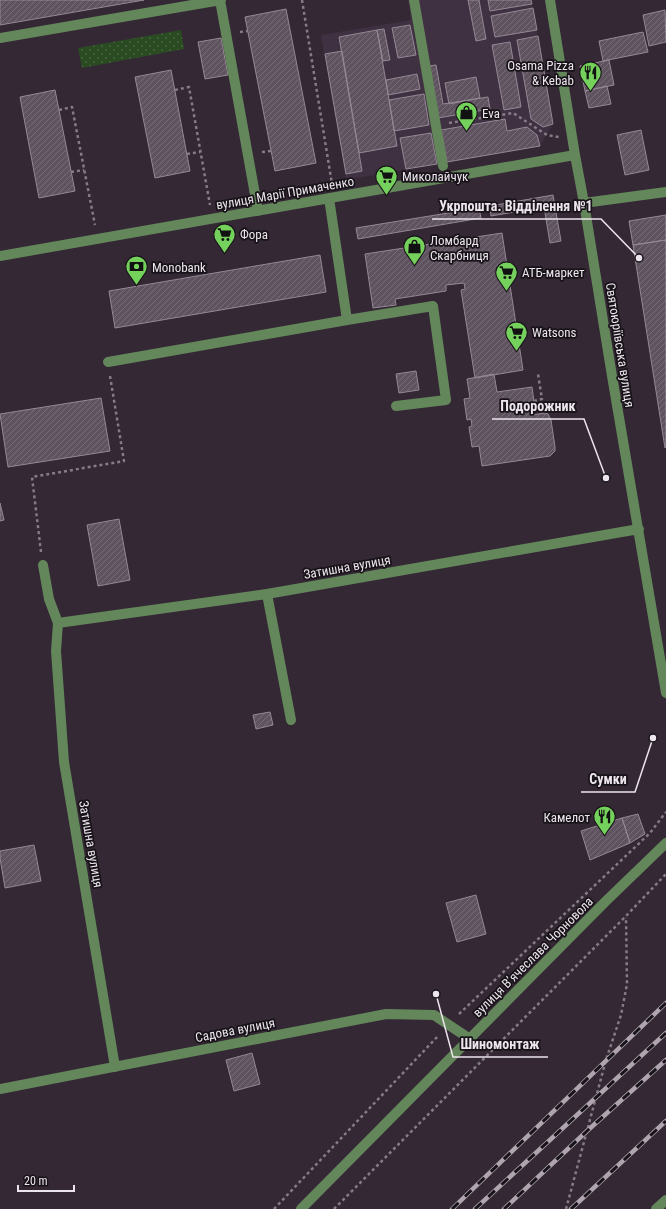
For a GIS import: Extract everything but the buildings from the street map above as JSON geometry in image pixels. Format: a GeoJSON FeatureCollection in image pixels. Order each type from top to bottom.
{"type":"FeatureCollection","features":[{"type":"Feature","properties":{"kind":"street"},"geometry":{"type":"LineString","coordinates":[[0,38],[220,0],[258,211]]}},
{"type":"Feature","properties":{"kind":"street"},"geometry":{"type":"LineString","coordinates":[[414,0],[443,166]]}},
{"type":"Feature","properties":{"kind":"street","name":"Святоюріївська вулиця"},"geometry":{"type":"LineString","coordinates":[[550,0],[572,141],[584,203],[666,693]]}},
{"type":"Feature","properties":{"kind":"street","name":"вулиця Марії Примаченко"},"geometry":{"type":"LineString","coordinates":[[0,256],[575,155]]}},
{"type":"Feature","properties":{"kind":"street"},"geometry":{"type":"LineString","coordinates":[[584,203],[666,192]]}},
{"type":"Feature","properties":{"kind":"street"},"geometry":{"type":"LineString","coordinates":[[329,198],[347,320]]}},
{"type":"Feature","properties":{"kind":"street"},"geometry":{"type":"LineString","coordinates":[[108,362],[433,306],[446,400],[396,406]]}},
{"type":"Feature","properties":{"kind":"street","name":"Затишна вулиця"},"geometry":{"type":"LineString","coordinates":[[58,623],[267,594],[639,529]]}},
{"type":"Feature","properties":{"kind":"street","name":"Затишна вулиця"},"geometry":{"type":"LineString","coordinates":[[43,565],[49,599],[58,623],[56,651],[64,762],[115,1067]]}},
{"type":"Feature","properties":{"kind":"street"},"geometry":{"type":"LineString","coordinates":[[267,594],[291,720]]}},
{"type":"Feature","properties":{"kind":"street","name":"вулиця Вʼячеслава Чорновола"},"geometry":{"type":"LineString","coordinates":[[301,1209],[606,901],[666,843]]}},
{"type":"Feature","properties":{"kind":"street","name":"Садова вулиця"},"geometry":{"type":"LineString","coordinates":[[0,1089],[386,1014],[434,1015],[470,1038]]}},
{"type":"Feature","properties":{"kind":"path"},"geometry":{"type":"LineString","coordinates":[[302,0],[332,184]]}},
{"type":"Feature","properties":{"kind":"path"},"geometry":{"type":"LineString","coordinates":[[175,90],[189,88],[212,219]]}},
{"type":"Feature","properties":{"kind":"path"},"geometry":{"type":"LineString","coordinates":[[59,110],[72,107],[98,239]]}},
{"type":"Feature","properties":{"kind":"path"},"geometry":{"type":"LineString","coordinates":[[436,125],[513,113],[547,135],[572,141]]}},
{"type":"Feature","properties":{"kind":"path"},"geometry":{"type":"LineString","coordinates":[[187,154],[200,152]]}},
{"type":"Feature","properties":{"kind":"path"},"geometry":{"type":"LineString","coordinates":[[71,172],[84,170]]}},
{"type":"Feature","properties":{"kind":"path"},"geometry":{"type":"LineString","coordinates":[[43,565],[32,477],[124,461],[108,362]]}},
{"type":"Feature","properties":{"kind":"path"},"geometry":{"type":"LineString","coordinates":[[534,400],[542,399],[538,374]]}},
{"type":"Feature","properties":{"kind":"path"},"geometry":{"type":"LineString","coordinates":[[274,1209],[449,1024],[650,833],[666,812]]}},
{"type":"Feature","properties":{"kind":"path"},"geometry":{"type":"LineString","coordinates":[[334,1209],[666,874]]}},
{"type":"Feature","properties":{"kind":"path"},"geometry":{"type":"LineString","coordinates":[[566,1209],[606,1060],[621,1015],[628,984],[626,916]]}},
{"type":"Feature","properties":{"kind":"shaded area"},"geometry":{"type":"Polygon","coordinates":[[[408,0],[531,0],[553,124],[540,146],[346,180],[321,35],[411,20],[408,0]]]}},
{"type":"Feature","properties":{"kind":"green space"},"geometry":{"type":"Polygon","coordinates":[[[181,30],[184,49],[82,68],[78,48],[181,30]]]}},
{"type":"Feature","properties":{"kind":"railway"},"geometry":{"type":"LineString","coordinates":[[452,1209],[666,1003]]}},
{"type":"Feature","properties":{"kind":"railway"},"geometry":{"type":"LineString","coordinates":[[475,1209],[666,1033]]}},
{"type":"Feature","properties":{"kind":"railway"},"geometry":{"type":"LineString","coordinates":[[504,1209],[587,1131],[666,1060]]}},
{"type":"Feature","properties":{"kind":"railway"},"geometry":{"type":"LineString","coordinates":[[571,1209],[666,1121]]}},
{"type":"Feature","properties":{"kind":"place","name":"Osama Pizza & Kebab"},"geometry":{"type":"Point","coordinates":[590,92]}},
{"type":"Feature","properties":{"kind":"place","name":"Eva"},"geometry":{"type":"Point","coordinates":[466,132]}},
{"type":"Feature","properties":{"kind":"place","name":"Миколайчук"},"geometry":{"type":"Point","coordinates":[387,196]}},
{"type":"Feature","properties":{"kind":"place","name":"Фора"},"geometry":{"type":"Point","coordinates":[224,254]}},
{"type":"Feature","properties":{"kind":"place","name":"Укрпошта. Відділення №1"},"geometry":{"type":"Point","coordinates":[639,258]}},
{"type":"Feature","properties":{"kind":"place","name":"Ломбард Скарбниця"},"geometry":{"type":"Point","coordinates":[415,266]}},
{"type":"Feature","properties":{"kind":"place","name":"Monobank"},"geometry":{"type":"Point","coordinates":[137,286]}},
{"type":"Feature","properties":{"kind":"place","name":"АТБ-маркет"},"geometry":{"type":"Point","coordinates":[506,292]}},
{"type":"Feature","properties":{"kind":"place","name":"Watsons"},"geometry":{"type":"Point","coordinates":[517,352]}},
{"type":"Feature","properties":{"kind":"place","name":"Подорожник"},"geometry":{"type":"Point","coordinates":[606,478]}},
{"type":"Feature","properties":{"kind":"place","name":"Сумки"},"geometry":{"type":"Point","coordinates":[653,738]}},
{"type":"Feature","properties":{"kind":"place","name":"Камелот"},"geometry":{"type":"Point","coordinates":[605,836]}},
{"type":"Feature","properties":{"kind":"place","name":"Шиномонтаж"},"geometry":{"type":"Point","coordinates":[436,994]}}]}
